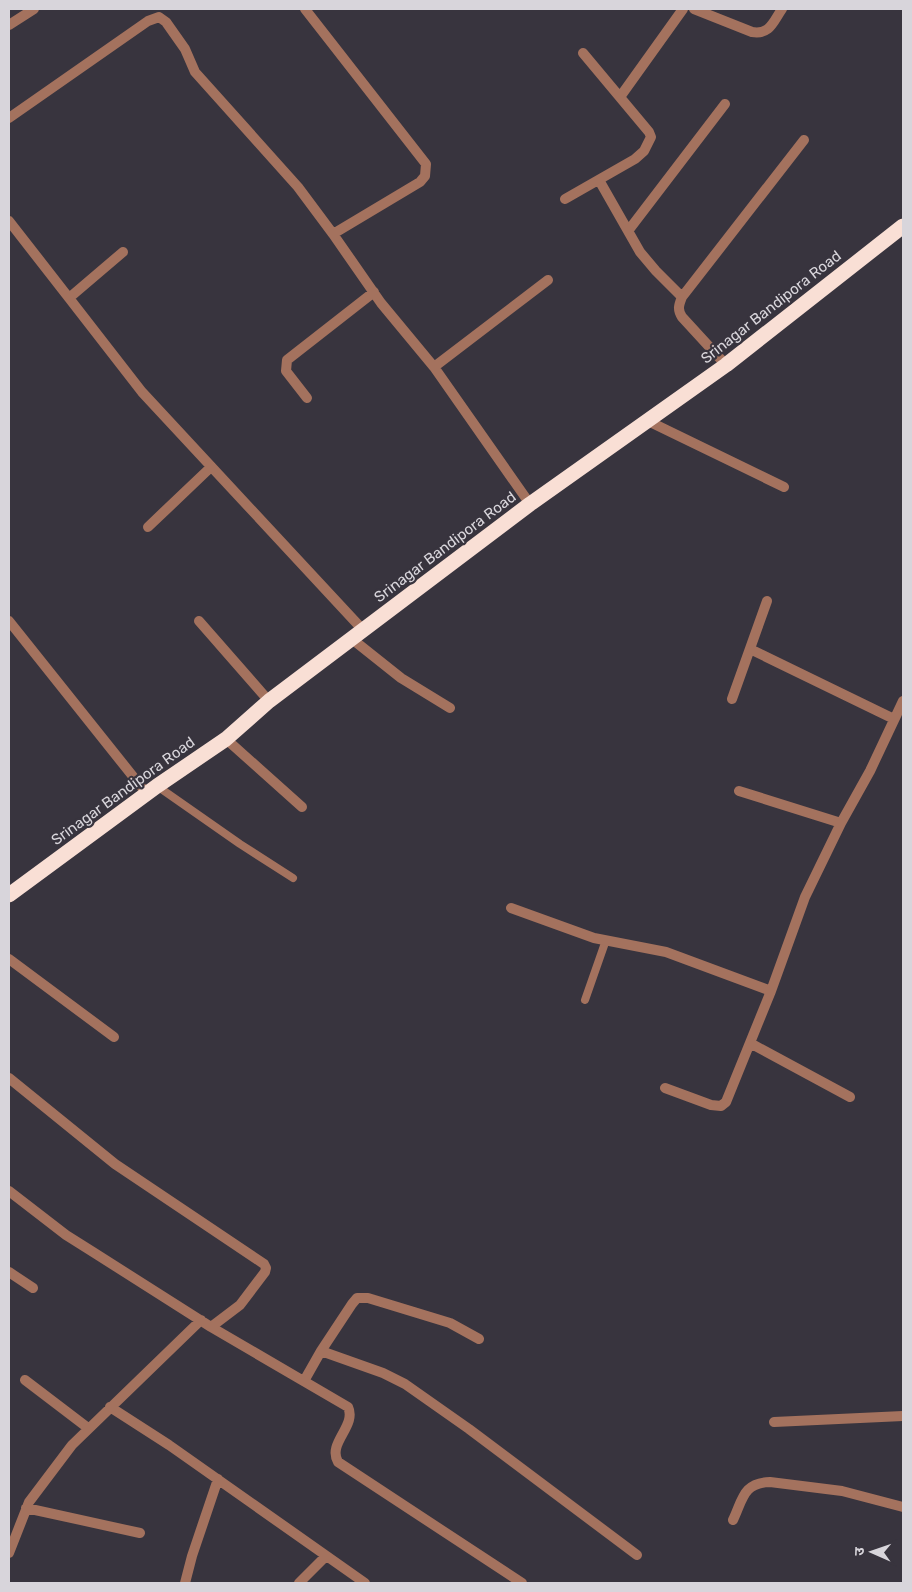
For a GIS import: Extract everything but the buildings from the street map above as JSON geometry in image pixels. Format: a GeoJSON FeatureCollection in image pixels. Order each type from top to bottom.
{"type":"FeatureCollection","features":[{"type":"Feature","properties":{"kind":"highway","name":"Srinagar Bandipora Road"},"geometry":{"type":"LineString","coordinates":[[9,895],[152,790],[226,739],[269,701],[530,504],[726,365],[903,226]]}},
{"type":"Feature","properties":{"kind":"street"},"geometry":{"type":"LineString","coordinates":[[9,25],[34,9]]}},
{"type":"Feature","properties":{"kind":"street"},"geometry":{"type":"LineString","coordinates":[[305,9],[426,164],[425,176],[420,182],[333,234]]}},
{"type":"Feature","properties":{"kind":"street"},"geometry":{"type":"LineString","coordinates":[[620,97],[683,9]]}},
{"type":"Feature","properties":{"kind":"street"},"geometry":{"type":"LineString","coordinates":[[694,9],[752,32],[761,33],[768,30],[782,9]]}},
{"type":"Feature","properties":{"kind":"street"},"geometry":{"type":"LineString","coordinates":[[9,118],[148,20],[159,17],[166,22],[185,49],[195,72],[298,187],[374,292],[434,367],[530,504]]}},
{"type":"Feature","properties":{"kind":"street"},"geometry":{"type":"LineString","coordinates":[[565,199],[635,159],[644,151],[651,139],[649,132],[583,53]]}},
{"type":"Feature","properties":{"kind":"street"},"geometry":{"type":"LineString","coordinates":[[628,231],[725,104]]}},
{"type":"Feature","properties":{"kind":"street"},"geometry":{"type":"LineString","coordinates":[[726,365],[680,314],[679,306],[682,297],[804,140]]}},
{"type":"Feature","properties":{"kind":"street"},"geometry":{"type":"LineString","coordinates":[[599,180],[640,252],[682,297]]}},
{"type":"Feature","properties":{"kind":"street"},"geometry":{"type":"LineString","coordinates":[[9,221],[142,392],[211,467],[357,634],[401,678],[450,708]]}},
{"type":"Feature","properties":{"kind":"street"},"geometry":{"type":"LineString","coordinates":[[69,298],[124,252]]}},
{"type":"Feature","properties":{"kind":"street"},"geometry":{"type":"LineString","coordinates":[[434,367],[548,280]]}},
{"type":"Feature","properties":{"kind":"street"},"geometry":{"type":"LineString","coordinates":[[307,398],[286,371],[287,360],[374,292]]}},
{"type":"Feature","properties":{"kind":"street"},"geometry":{"type":"LineString","coordinates":[[648,421],[784,487]]}},
{"type":"Feature","properties":{"kind":"street"},"geometry":{"type":"LineString","coordinates":[[148,527],[211,467]]}},
{"type":"Feature","properties":{"kind":"street"},"geometry":{"type":"LineString","coordinates":[[732,699],[767,601]]}},
{"type":"Feature","properties":{"kind":"street"},"geometry":{"type":"LineString","coordinates":[[9,621],[152,790]]}},
{"type":"Feature","properties":{"kind":"street"},"geometry":{"type":"LineString","coordinates":[[199,622],[269,701]]}},
{"type":"Feature","properties":{"kind":"street"},"geometry":{"type":"LineString","coordinates":[[750,649],[894,719]]}},
{"type":"Feature","properties":{"kind":"street"},"geometry":{"type":"LineString","coordinates":[[665,1088],[711,1105],[721,1106],[728,1098],[771,991],[805,897],[903,701]]}},
{"type":"Feature","properties":{"kind":"street"},"geometry":{"type":"LineString","coordinates":[[226,739],[302,807]]}},
{"type":"Feature","properties":{"kind":"street"},"geometry":{"type":"LineString","coordinates":[[739,791],[840,824]]}},
{"type":"Feature","properties":{"kind":"street"},"geometry":{"type":"LineString","coordinates":[[511,908],[606,940],[666,952],[771,991]]}},
{"type":"Feature","properties":{"kind":"street"},"geometry":{"type":"LineString","coordinates":[[9,959],[114,1037]]}},
{"type":"Feature","properties":{"kind":"street"},"geometry":{"type":"LineString","coordinates":[[750,1043],[850,1097]]}},
{"type":"Feature","properties":{"kind":"street"},"geometry":{"type":"LineString","coordinates":[[9,1078],[115,1164],[264,1264],[265,1272],[245,1300],[211,1327]]}},
{"type":"Feature","properties":{"kind":"street"},"geometry":{"type":"LineString","coordinates":[[9,1191],[66,1235],[211,1327],[348,1407],[350,1419],[335,1450],[338,1462],[522,1583]]}},
{"type":"Feature","properties":{"kind":"street"},"geometry":{"type":"LineString","coordinates":[[9,1272],[33,1288]]}},
{"type":"Feature","properties":{"kind":"street"},"geometry":{"type":"LineString","coordinates":[[304,1381],[321,1351],[357,1298],[363,1297],[450,1323],[479,1339]]}},
{"type":"Feature","properties":{"kind":"street"},"geometry":{"type":"LineString","coordinates":[[9,1553],[26,1508],[52,1469],[88,1428],[201,1320]]}},
{"type":"Feature","properties":{"kind":"street"},"geometry":{"type":"LineString","coordinates":[[321,1351],[383,1373],[404,1384],[468,1428],[637,1555]]}},
{"type":"Feature","properties":{"kind":"street"},"geometry":{"type":"LineString","coordinates":[[25,1380],[88,1428]]}},
{"type":"Feature","properties":{"kind":"street"},"geometry":{"type":"LineString","coordinates":[[110,1407],[169,1445],[365,1583]]}},
{"type":"Feature","properties":{"kind":"street"},"geometry":{"type":"LineString","coordinates":[[774,1422],[903,1416]]}},
{"type":"Feature","properties":{"kind":"street"},"geometry":{"type":"LineString","coordinates":[[185,1583],[192,1556],[218,1480]]}},
{"type":"Feature","properties":{"kind":"street"},"geometry":{"type":"LineString","coordinates":[[733,1520],[747,1490],[759,1482],[842,1491],[903,1507]]}},
{"type":"Feature","properties":{"kind":"street"},"geometry":{"type":"LineString","coordinates":[[26,1508],[140,1533]]}},
{"type":"Feature","properties":{"kind":"street"},"geometry":{"type":"LineString","coordinates":[[299,1583],[326,1556]]}},
{"type":"Feature","properties":{"kind":"lane"},"geometry":{"type":"LineString","coordinates":[[152,790],[293,878]]}},
{"type":"Feature","properties":{"kind":"lane"},"geometry":{"type":"LineString","coordinates":[[585,1000],[606,940]]}}]}
